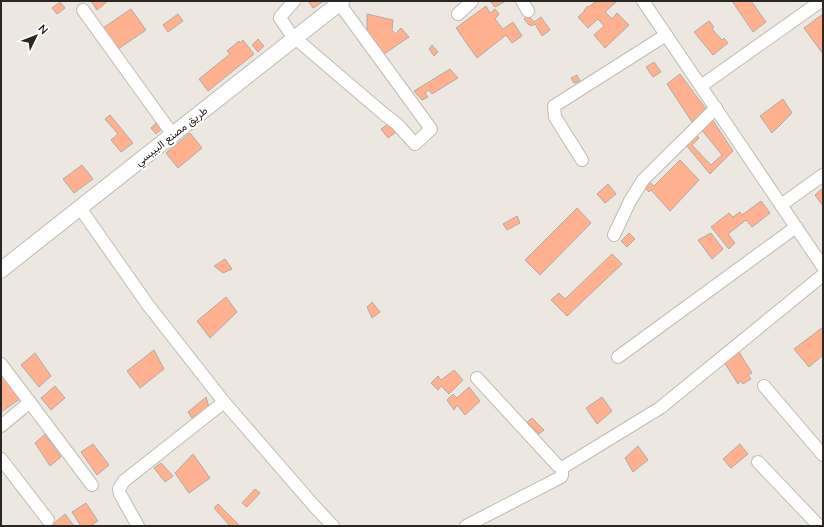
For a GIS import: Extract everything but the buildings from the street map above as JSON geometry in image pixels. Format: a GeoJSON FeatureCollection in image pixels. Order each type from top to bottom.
{"type":"FeatureCollection","features":[{"type":"Feature","properties":{"kind":"main road","name":"طريق مصنع البيبسي"},"geometry":{"type":"LineString","coordinates":[[1,270],[341,2]]}},
{"type":"Feature","properties":{"kind":"street"},"geometry":{"type":"LineString","coordinates":[[294,1],[280,18],[295,39],[396,124],[415,144],[431,129],[341,2]]}},
{"type":"Feature","properties":{"kind":"street"},"geometry":{"type":"LineString","coordinates":[[458,14],[472,1]]}},
{"type":"Feature","properties":{"kind":"street"},"geometry":{"type":"LineString","coordinates":[[643,1],[823,267]]}},
{"type":"Feature","properties":{"kind":"street"},"geometry":{"type":"LineString","coordinates":[[701,86],[821,1]]}},
{"type":"Feature","properties":{"kind":"street"},"geometry":{"type":"LineString","coordinates":[[83,10],[173,135]]}},
{"type":"Feature","properties":{"kind":"street"},"geometry":{"type":"LineString","coordinates":[[582,160],[555,117],[554,106],[666,35]]}},
{"type":"Feature","properties":{"kind":"street"},"geometry":{"type":"LineString","coordinates":[[614,235],[642,180],[716,108]]}},
{"type":"Feature","properties":{"kind":"street"},"geometry":{"type":"LineString","coordinates":[[781,205],[823,175]]}},
{"type":"Feature","properties":{"kind":"street"},"geometry":{"type":"LineString","coordinates":[[80,208],[148,305],[224,402],[333,526]]}},
{"type":"Feature","properties":{"kind":"street"},"geometry":{"type":"LineString","coordinates":[[618,357],[796,227]]}},
{"type":"Feature","properties":{"kind":"street"},"geometry":{"type":"LineString","coordinates":[[562,468],[665,405],[823,275]]}},
{"type":"Feature","properties":{"kind":"street"},"geometry":{"type":"LineString","coordinates":[[1,364],[92,485]]}},
{"type":"Feature","properties":{"kind":"street"},"geometry":{"type":"LineString","coordinates":[[477,378],[558,466],[562,468]]}},
{"type":"Feature","properties":{"kind":"street"},"geometry":{"type":"LineString","coordinates":[[764,386],[823,455]]}},
{"type":"Feature","properties":{"kind":"street"},"geometry":{"type":"LineString","coordinates":[[1,426],[30,402]]}},
{"type":"Feature","properties":{"kind":"street"},"geometry":{"type":"LineString","coordinates":[[138,526],[120,494],[121,485],[124,481],[224,402]]}},
{"type":"Feature","properties":{"kind":"street"},"geometry":{"type":"LineString","coordinates":[[1,459],[48,520]]}},
{"type":"Feature","properties":{"kind":"street"},"geometry":{"type":"LineString","coordinates":[[758,462],[819,526]]}},
{"type":"Feature","properties":{"kind":"street"},"geometry":{"type":"LineString","coordinates":[[466,526],[561,477],[562,468]]}}]}
